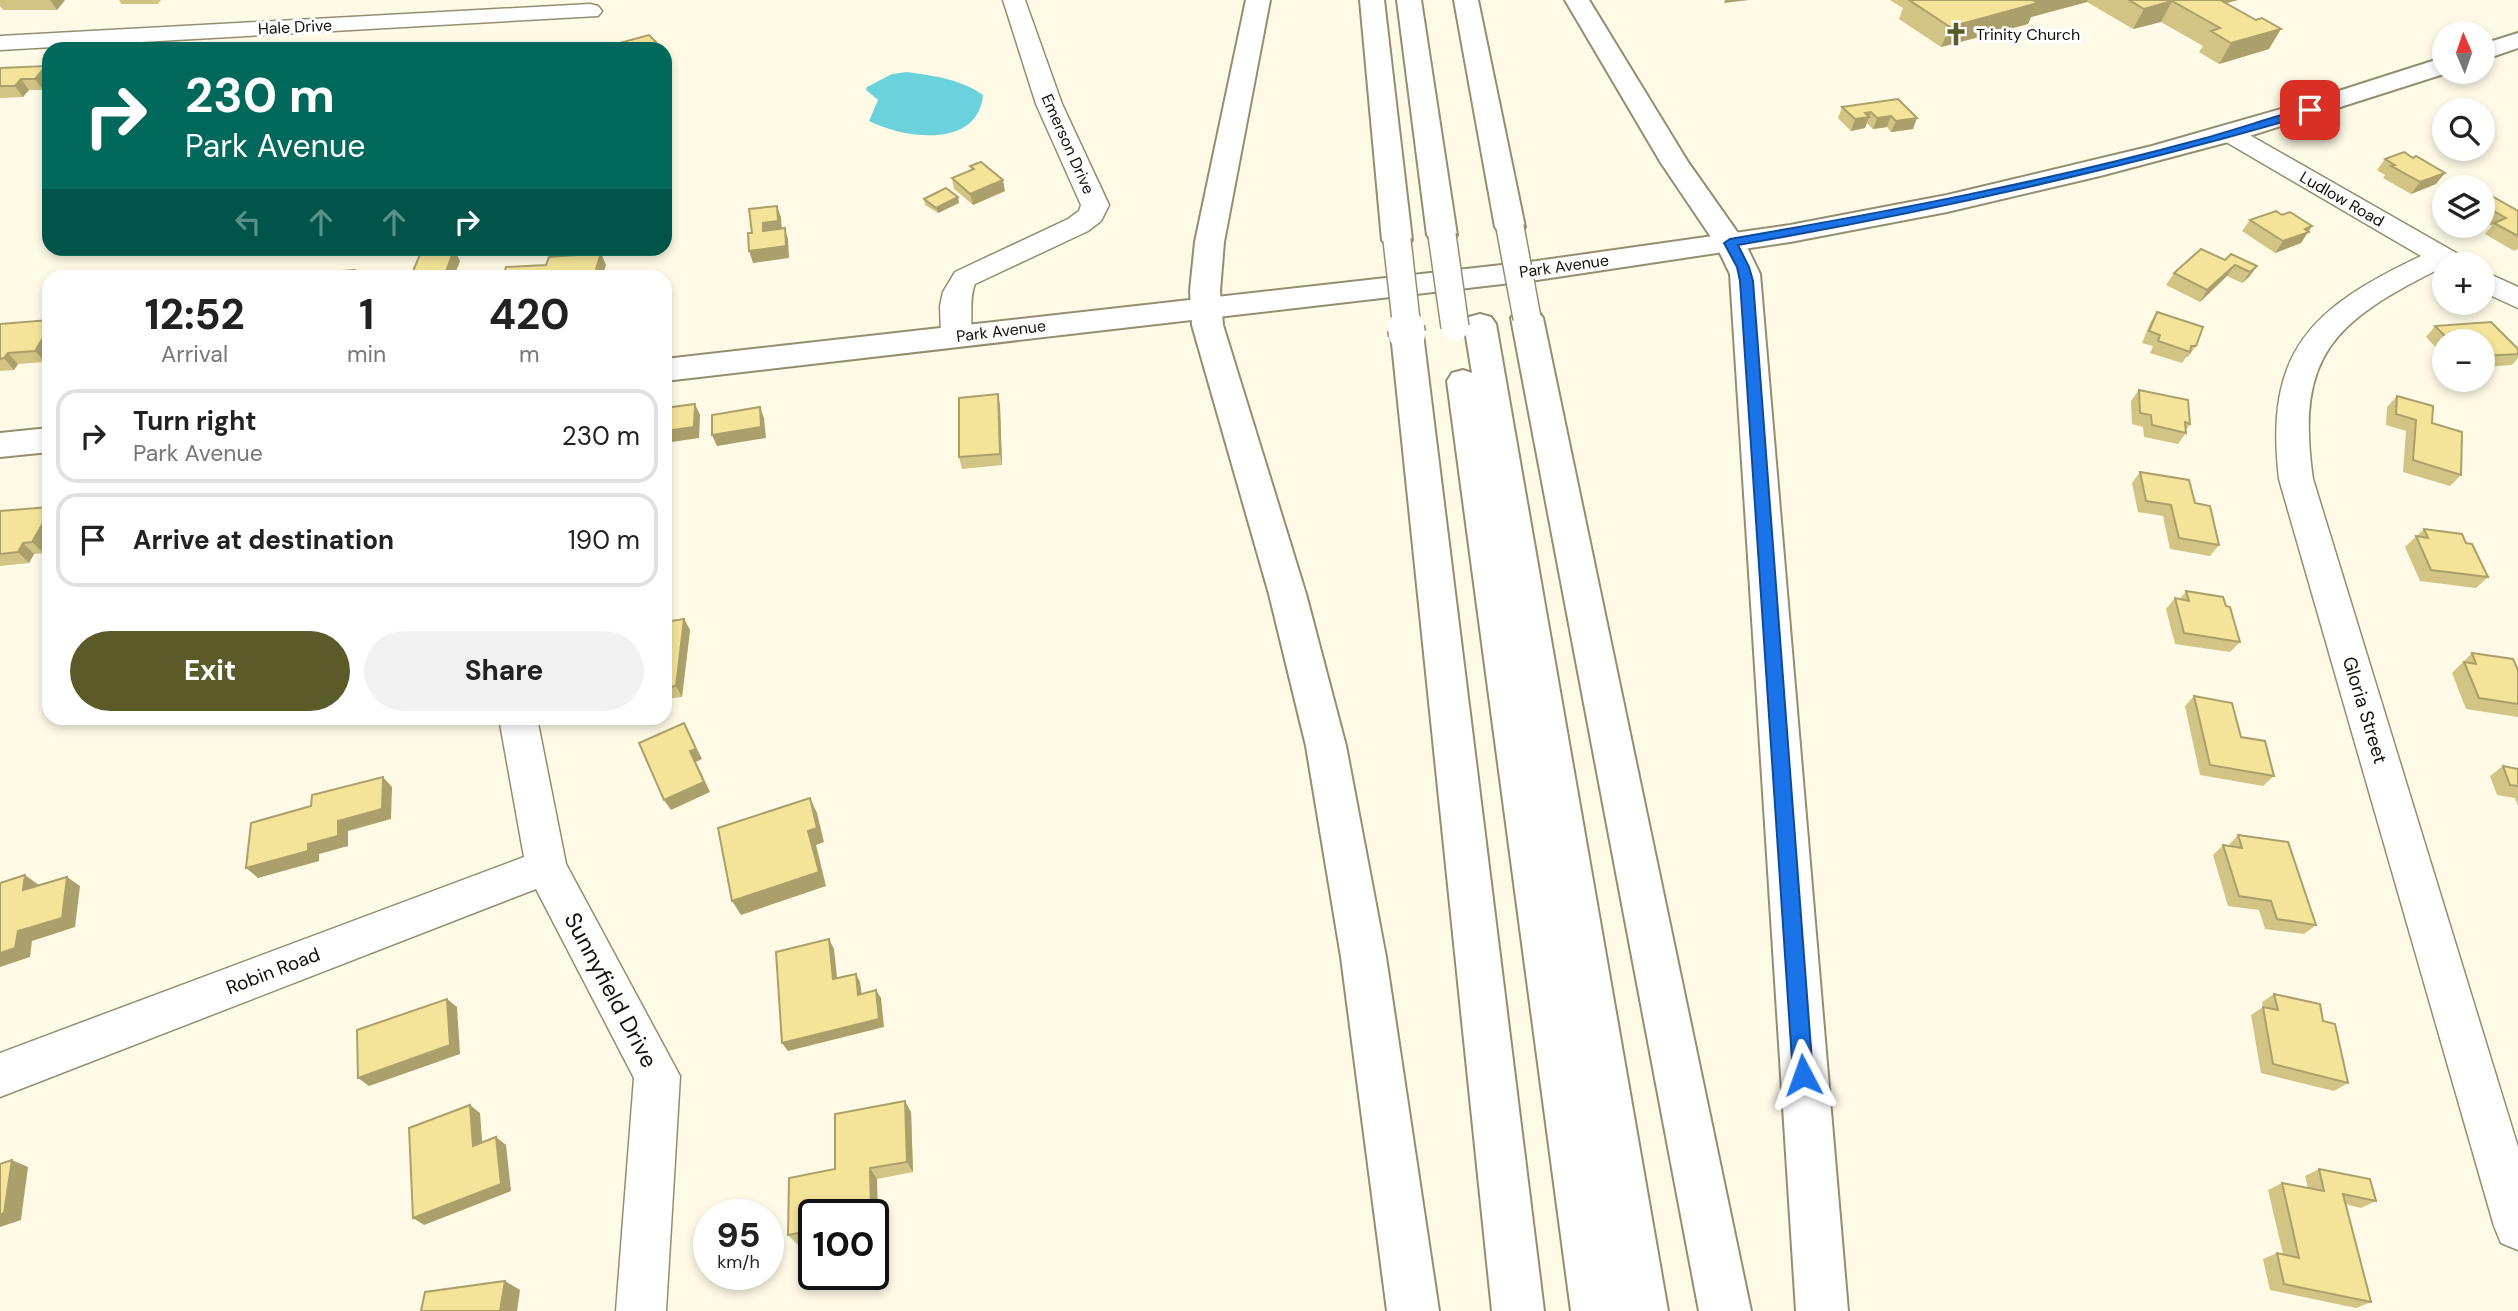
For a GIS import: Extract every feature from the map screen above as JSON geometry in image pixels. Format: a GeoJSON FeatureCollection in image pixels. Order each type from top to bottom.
{"type":"FeatureCollection","features":[{"type":"Feature","properties":{"kind":"main road"},"geometry":{"type":"LineString","coordinates":[[1258,0],[1228,136],[1205,270],[1204,309],[1211,344],[1285,582],[1326,744],[1361,935],[1413,1311]]}},
{"type":"Feature","properties":{"kind":"main road"},"geometry":{"type":"LineString","coordinates":[[1372,0],[1407,334],[1518,1311]]}},
{"type":"Feature","properties":{"kind":"main road"},"geometry":{"type":"LineString","coordinates":[[1409,0],[1454,233]]}},
{"type":"Feature","properties":{"kind":"main road"},"geometry":{"type":"LineString","coordinates":[[1428,0],[1454,233],[1597,1311]]}},
{"type":"Feature","properties":{"kind":"main road"},"geometry":{"type":"LineString","coordinates":[[1466,0],[1725,1311]]}},
{"type":"Feature","properties":{"kind":"main road"},"geometry":{"type":"LineString","coordinates":[[1577,0],[1669,154],[1730,243],[1743,267],[1746,281],[1822,1311]]}},
{"type":"Feature","properties":{"kind":"main road"},"geometry":{"type":"LineString","coordinates":[[2496,48],[2518,40]]}},
{"type":"Feature","properties":{"kind":"main road","name":"Park Avenue"},"geometry":{"type":"LineString","coordinates":[[672,369],[1507,274],[1730,243],[1864,220],[2141,158],[2230,134],[2432,69]]}},
{"type":"Feature","properties":{"kind":"main road"},"geometry":{"type":"LineString","coordinates":[[1468,326],[1642,1311]]}},
{"type":"Feature","properties":{"kind":"main road"},"geometry":{"type":"LineString","coordinates":[[0,446],[42,441]]}},
{"type":"Feature","properties":{"kind":"street","name":"Emerson Drive"},"geometry":{"type":"LineString","coordinates":[[956,337],[956,295],[965,278],[1078,225],[1091,215],[1095,205],[1038,75],[1014,0]]}},
{"type":"Feature","properties":{"kind":"street","name":"Hale Drive"},"geometry":{"type":"LineString","coordinates":[[0,43],[590,10]]}},
{"type":"Feature","properties":{"kind":"street","name":"Ludlow Road"},"geometry":{"type":"LineString","coordinates":[[2230,134],[2433,252]]}},
{"type":"Feature","properties":{"kind":"street","name":"Gloria Street"},"geometry":{"type":"LineString","coordinates":[[2432,268],[2362,299],[2327,329],[2298,373],[2292,401],[2289,440],[2296,479],[2518,1226]]}},
{"type":"Feature","properties":{"kind":"street"},"geometry":{"type":"LineString","coordinates":[[2495,287],[2518,299]]}},
{"type":"Feature","properties":{"kind":"street","name":"Sunnyfield Drive"},"geometry":{"type":"LineString","coordinates":[[519,725],[546,867],[657,1076],[641,1311]]}},
{"type":"Feature","properties":{"kind":"street","name":"Robin Road"},"geometry":{"type":"LineString","coordinates":[[0,1075],[546,867]]}},
{"type":"Feature","properties":{"kind":"water"},"geometry":{"type":"Polygon","coordinates":[[[907,72],[947,79],[975,90],[983,95],[978,112],[968,124],[954,132],[938,135],[901,132],[869,121],[878,100],[866,90],[867,87],[892,74],[907,72]]]}},
{"type":"Feature","properties":{"kind":"building"},"geometry":{"type":"Polygon","coordinates":[[[1909,0],[2032,0],[2038,3],[1950,27],[1909,0]]]}},
{"type":"Feature","properties":{"kind":"building"},"geometry":{"type":"Polygon","coordinates":[[[2129,0],[2220,0],[2256,20],[2262,18],[2281,29],[2231,43],[2211,31],[2220,28],[2172,1],[2144,9],[2129,0]]]}},
{"type":"Feature","properties":{"kind":"building"},"geometry":{"type":"Polygon","coordinates":[[[649,35],[656,42],[623,42],[649,35]]]}},
{"type":"Feature","properties":{"kind":"building"},"geometry":{"type":"Polygon","coordinates":[[[42,66],[42,71],[35,79],[21,79],[15,86],[0,86],[0,68],[42,66]]]}},
{"type":"Feature","properties":{"kind":"building"},"geometry":{"type":"Polygon","coordinates":[[[1898,99],[1917,118],[1896,121],[1891,116],[1877,118],[1871,112],[1865,113],[1869,117],[1855,119],[1842,107],[1898,99]]]}},
{"type":"Feature","properties":{"kind":"building"},"geometry":{"type":"Polygon","coordinates":[[[2404,152],[2445,173],[2432,175],[2432,178],[2420,182],[2391,166],[2395,165],[2385,159],[2404,152]]]}},
{"type":"Feature","properties":{"kind":"building"},"geometry":{"type":"Polygon","coordinates":[[[981,162],[1003,180],[970,194],[952,178],[974,169],[970,166],[981,162]]]}},
{"type":"Feature","properties":{"kind":"building"},"geometry":{"type":"Polygon","coordinates":[[[946,188],[958,197],[936,208],[924,199],[946,188]]]}},
{"type":"Feature","properties":{"kind":"building"},"geometry":{"type":"Polygon","coordinates":[[[2495,198],[2518,211],[2518,236],[2495,224],[2506,218],[2495,212],[2495,198]]]}},
{"type":"Feature","properties":{"kind":"building"},"geometry":{"type":"Polygon","coordinates":[[[777,206],[778,221],[763,223],[763,231],[785,228],[786,246],[749,251],[748,233],[752,233],[749,209],[777,206]]]}},
{"type":"Feature","properties":{"kind":"building"},"geometry":{"type":"Polygon","coordinates":[[[2276,211],[2282,215],[2290,212],[2312,226],[2305,229],[2309,232],[2283,241],[2250,220],[2276,211]]]}},
{"type":"Feature","properties":{"kind":"building"},"geometry":{"type":"Polygon","coordinates":[[[2201,249],[2225,260],[2231,254],[2257,266],[2250,272],[2235,265],[2207,290],[2174,273],[2201,249]]]}},
{"type":"Feature","properties":{"kind":"building"},"geometry":{"type":"Polygon","coordinates":[[[419,256],[452,256],[446,270],[414,270],[419,256]]]}},
{"type":"Feature","properties":{"kind":"building"},"geometry":{"type":"Polygon","coordinates":[[[600,256],[596,270],[505,270],[506,267],[546,265],[549,257],[600,256]]]}},
{"type":"Feature","properties":{"kind":"building"},"geometry":{"type":"Polygon","coordinates":[[[2157,312],[2203,327],[2196,346],[2191,346],[2190,352],[2158,341],[2160,335],[2149,331],[2157,312]]]}},
{"type":"Feature","properties":{"kind":"building"},"geometry":{"type":"Polygon","coordinates":[[[42,321],[42,340],[35,351],[8,353],[0,359],[0,324],[42,321]]]}},
{"type":"Feature","properties":{"kind":"building"},"geometry":{"type":"Polygon","coordinates":[[[2491,322],[2518,349],[2518,354],[2495,355],[2495,329],[2438,329],[2435,326],[2491,322]]]}},
{"type":"Feature","properties":{"kind":"building"},"geometry":{"type":"Polygon","coordinates":[[[2139,390],[2188,400],[2190,424],[2185,422],[2186,433],[2152,425],[2151,415],[2140,413],[2139,390]]]}},
{"type":"Feature","properties":{"kind":"building"},"geometry":{"type":"Polygon","coordinates":[[[998,394],[1000,454],[959,457],[959,398],[998,394]]]}},
{"type":"Feature","properties":{"kind":"building"},"geometry":{"type":"Polygon","coordinates":[[[2397,396],[2433,406],[2432,423],[2462,432],[2461,475],[2413,460],[2416,420],[2396,414],[2397,396]]]}},
{"type":"Feature","properties":{"kind":"building"},"geometry":{"type":"Polygon","coordinates":[[[695,404],[694,427],[672,430],[672,407],[695,404]]]}},
{"type":"Feature","properties":{"kind":"building"},"geometry":{"type":"Polygon","coordinates":[[[760,407],[761,427],[712,435],[712,415],[760,407]]]}},
{"type":"Feature","properties":{"kind":"building"},"geometry":{"type":"Polygon","coordinates":[[[2140,472],[2189,480],[2195,503],[2210,506],[2219,545],[2179,538],[2171,505],[2146,501],[2140,472]]]}},
{"type":"Feature","properties":{"kind":"building"},"geometry":{"type":"Polygon","coordinates":[[[42,508],[42,525],[32,542],[23,543],[18,552],[0,554],[0,511],[42,508]]]}},
{"type":"Feature","properties":{"kind":"building"},"geometry":{"type":"Polygon","coordinates":[[[2424,529],[2462,534],[2466,543],[2472,544],[2488,577],[2431,570],[2416,536],[2428,538],[2424,529]]]}},
{"type":"Feature","properties":{"kind":"building"},"geometry":{"type":"Polygon","coordinates":[[[2186,591],[2223,597],[2226,606],[2230,607],[2240,642],[2184,633],[2175,598],[2189,601],[2186,591]]]}},
{"type":"Feature","properties":{"kind":"building"},"geometry":{"type":"Polygon","coordinates":[[[684,619],[676,686],[672,687],[672,621],[684,619]]]}},
{"type":"Feature","properties":{"kind":"building"},"geometry":{"type":"Polygon","coordinates":[[[2472,653],[2513,659],[2518,670],[2518,704],[2479,698],[2464,662],[2476,664],[2472,653]]]}},
{"type":"Feature","properties":{"kind":"building"},"geometry":{"type":"Polygon","coordinates":[[[2194,696],[2232,703],[2241,737],[2265,741],[2274,776],[2210,765],[2194,696]]]}},
{"type":"Feature","properties":{"kind":"building"},"geometry":{"type":"Polygon","coordinates":[[[684,723],[696,749],[690,751],[704,782],[664,800],[639,743],[684,723]]]}},
{"type":"Feature","properties":{"kind":"building"},"geometry":{"type":"Polygon","coordinates":[[[2503,766],[2518,769],[2518,786],[2510,785],[2503,766]]]}},
{"type":"Feature","properties":{"kind":"building"},"geometry":{"type":"Polygon","coordinates":[[[383,777],[382,809],[338,821],[338,836],[308,844],[308,851],[246,868],[251,823],[311,806],[312,795],[383,777]]]}},
{"type":"Feature","properties":{"kind":"building"},"geometry":{"type":"Polygon","coordinates":[[[810,798],[817,828],[808,831],[819,872],[732,901],[718,828],[810,798]]]}},
{"type":"Feature","properties":{"kind":"building"},"geometry":{"type":"Polygon","coordinates":[[[2238,835],[2288,842],[2316,925],[2277,919],[2271,901],[2239,896],[2223,845],[2242,848],[2238,835]]]}},
{"type":"Feature","properties":{"kind":"building"},"geometry":{"type":"Polygon","coordinates":[[[25,875],[23,890],[67,877],[62,918],[18,931],[15,948],[0,953],[0,883],[25,875]]]}},
{"type":"Feature","properties":{"kind":"building"},"geometry":{"type":"Polygon","coordinates":[[[829,939],[833,979],[856,974],[858,995],[876,990],[879,1019],[782,1043],[776,952],[829,939]]]}},
{"type":"Feature","properties":{"kind":"building"},"geometry":{"type":"Polygon","coordinates":[[[2274,994],[2320,1004],[2323,1021],[2335,1024],[2348,1083],[2273,1064],[2263,1007],[2278,1010],[2274,994]]]}},
{"type":"Feature","properties":{"kind":"building"},"geometry":{"type":"Polygon","coordinates":[[[447,999],[450,1045],[358,1078],[357,1030],[447,999]]]}},
{"type":"Feature","properties":{"kind":"building"},"geometry":{"type":"Polygon","coordinates":[[[905,1101],[907,1162],[870,1168],[871,1199],[798,1199],[798,1233],[788,1235],[789,1178],[835,1169],[835,1114],[905,1101]]]}},
{"type":"Feature","properties":{"kind":"building"},"geometry":{"type":"Polygon","coordinates":[[[470,1105],[473,1146],[496,1137],[501,1184],[413,1218],[409,1128],[470,1105]]]}},
{"type":"Feature","properties":{"kind":"building"},"geometry":{"type":"Polygon","coordinates":[[[12,1160],[4,1213],[0,1215],[0,1164],[12,1160]]]}},
{"type":"Feature","properties":{"kind":"building"},"geometry":{"type":"Polygon","coordinates":[[[2319,1169],[2370,1179],[2376,1201],[2343,1194],[2371,1302],[2284,1284],[2277,1253],[2299,1258],[2282,1183],[2324,1191],[2319,1169]]]}},
{"type":"Feature","properties":{"kind":"building"},"geometry":{"type":"Polygon","coordinates":[[[505,1281],[500,1311],[421,1311],[425,1292],[505,1281]]]}},
{"type":"Feature","properties":{"kind":"place","name":"Trinity Church"},"geometry":{"type":"Point","coordinates":[1956,34]}},
{"type":"Feature","properties":{"kind":"route"},"geometry":{"type":"LineString","coordinates":[[1803,1075],[1778,742],[1763,488],[1746,281],[1743,267],[1730,243],[1876,218],[2085,172],[2202,142],[2310,110]]}}]}
